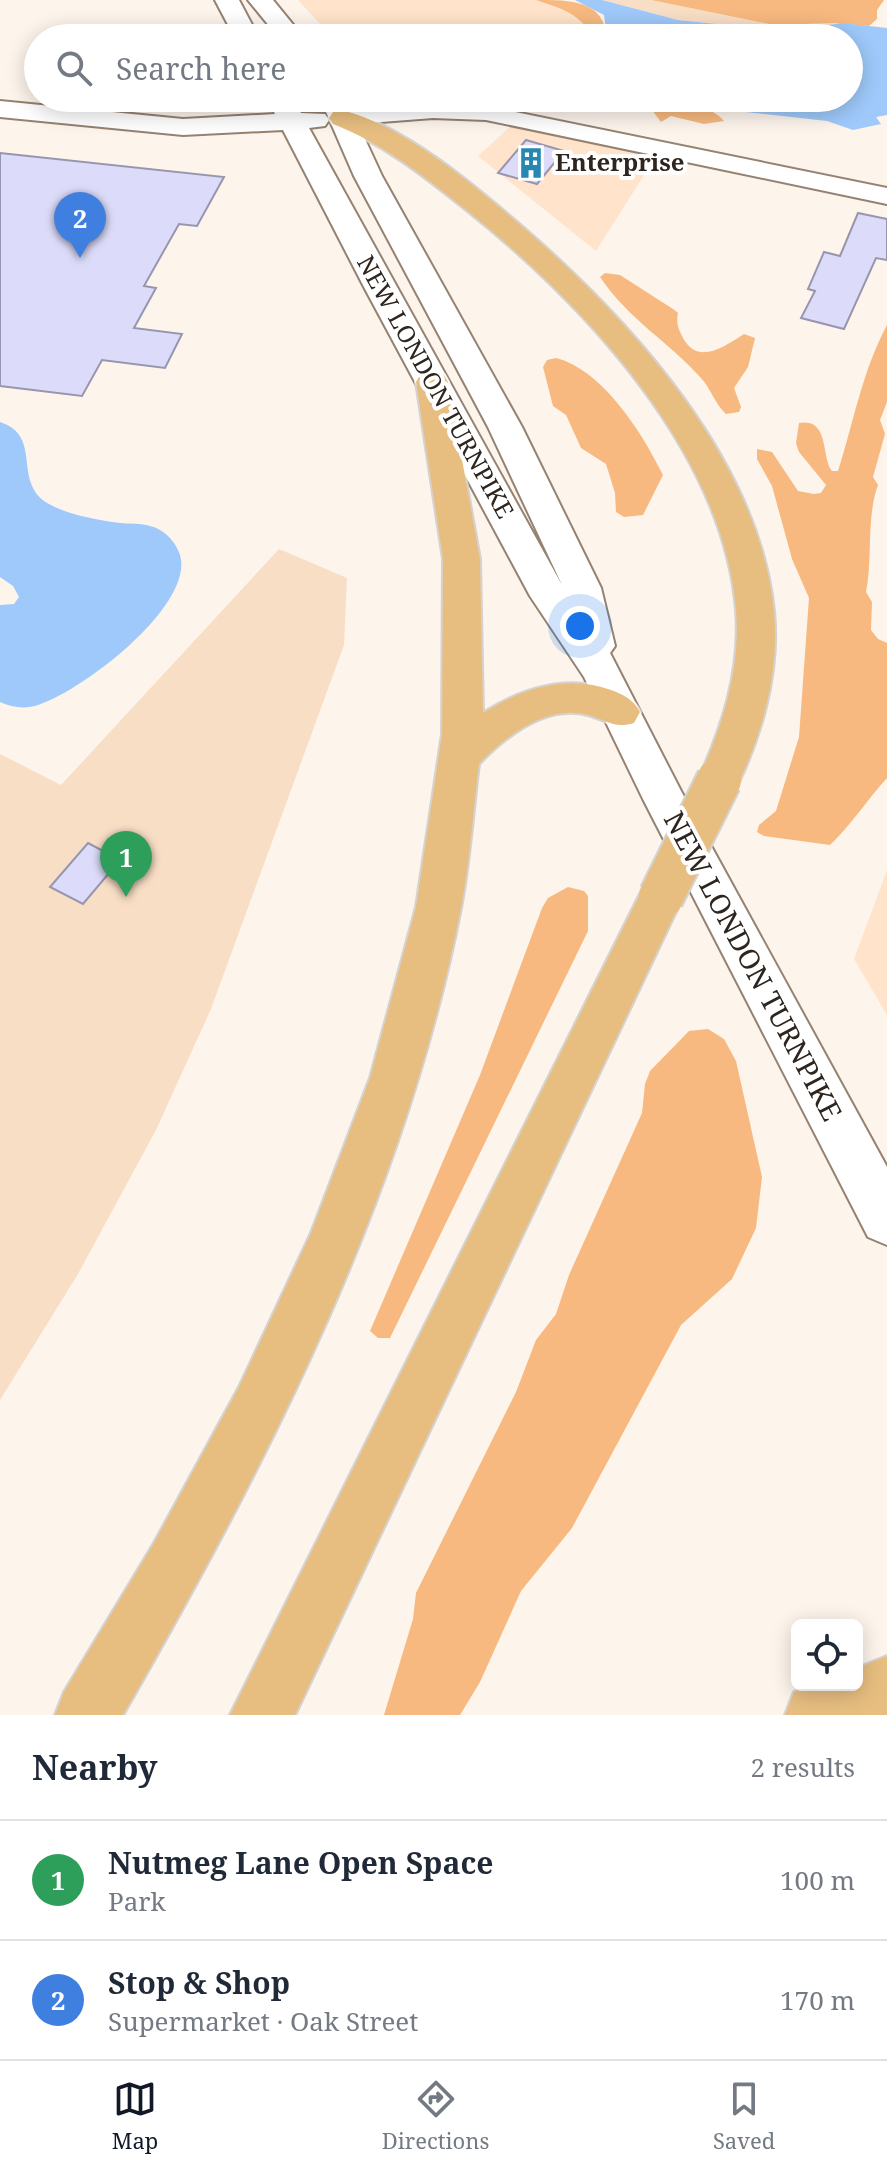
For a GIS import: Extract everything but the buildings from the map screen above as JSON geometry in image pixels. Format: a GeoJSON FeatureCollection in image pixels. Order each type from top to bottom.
{"type":"FeatureCollection","features":[{"type":"Feature","properties":{"kind":"highway"},"geometry":{"type":"LineString","coordinates":[[262,1715],[719,780],[740,729],[750,691],[756,619],[746,558],[715,477],[644,372],[614,336],[505,227],[414,157],[343,112]]}},
{"type":"Feature","properties":{"kind":"highway"},"geometry":{"type":"LineString","coordinates":[[87,1715],[215,1493],[280,1364],[340,1231],[399,1064],[423,983],[452,839],[461,756],[465,616],[461,547],[451,471],[432,382]]}},
{"type":"Feature","properties":{"kind":"highway"},"geometry":{"type":"LineString","coordinates":[[461,756],[493,726],[544,701],[579,697],[596,700],[620,712]]}},
{"type":"Feature","properties":{"kind":"highway"},"geometry":{"type":"LineString","coordinates":[[817,1715],[887,1688]]}},
{"type":"Feature","properties":{"kind":"street"},"geometry":{"type":"LineString","coordinates":[[227,0],[239,24]]}},
{"type":"Feature","properties":{"kind":"street"},"geometry":{"type":"LineString","coordinates":[[260,0],[281,24]]}},
{"type":"Feature","properties":{"kind":"street"},"geometry":{"type":"LineString","coordinates":[[0,109],[24,111]]}},
{"type":"Feature","properties":{"kind":"street"},"geometry":{"type":"LineString","coordinates":[[30,112],[183,127],[274,112]]}},
{"type":"Feature","properties":{"kind":"street","name":"NEW LONDON TURNPIKE"},"geometry":{"type":"LineString","coordinates":[[287,112],[549,596],[601,670],[620,712],[887,1219]]}},
{"type":"Feature","properties":{"kind":"street","name":"NEW LONDON TURNPIKE"},"geometry":{"type":"LineString","coordinates":[[339,112],[368,176],[490,399],[582,588],[601,670]]}},
{"type":"Feature","properties":{"kind":"street"},"geometry":{"type":"LineString","coordinates":[[460,112],[486,113],[887,196]]}},
{"type":"Feature","properties":{"kind":"shaded area"},"geometry":{"type":"Polygon","coordinates":[[[298,0],[536,0],[574,14],[585,24],[320,24],[298,0]]]}},
{"type":"Feature","properties":{"kind":"shaded area"},"geometry":{"type":"Polygon","coordinates":[[[536,0],[584,5],[600,16],[604,24],[583,24],[562,10],[536,0]]]}},
{"type":"Feature","properties":{"kind":"shaded area"},"geometry":{"type":"Polygon","coordinates":[[[602,0],[651,0],[769,24],[717,24],[678,20],[602,0]]]}},
{"type":"Feature","properties":{"kind":"shaded area"},"geometry":{"type":"Polygon","coordinates":[[[651,0],[884,0],[877,10],[877,19],[869,26],[769,24],[651,0]]]}},
{"type":"Feature","properties":{"kind":"shaded area"},"geometry":{"type":"Polygon","coordinates":[[[654,112],[712,112],[724,121],[704,124],[671,116],[661,122],[654,112]]]}},
{"type":"Feature","properties":{"kind":"shaded area"},"geometry":{"type":"Polygon","coordinates":[[[512,125],[656,156],[596,251],[478,156],[512,125]]]}},
{"type":"Feature","properties":{"kind":"shaded area"},"geometry":{"type":"Polygon","coordinates":[[[605,273],[620,275],[678,313],[681,335],[696,351],[712,351],[744,334],[755,338],[748,367],[734,388],[741,407],[739,412],[726,414],[701,378],[611,292],[600,277],[605,273]]]}},
{"type":"Feature","properties":{"kind":"shaded area"},"geometry":{"type":"Polygon","coordinates":[[[887,325],[887,402],[880,420],[885,434],[873,477],[878,485],[872,511],[866,592],[872,602],[871,630],[878,639],[887,643],[887,778],[830,845],[764,836],[757,832],[759,825],[776,811],[799,737],[809,598],[792,559],[772,486],[757,459],[757,449],[772,452],[798,491],[821,493],[826,485],[799,452],[796,443],[799,423],[816,426],[829,465],[832,471],[838,471],[865,379],[887,325]]]}},
{"type":"Feature","properties":{"kind":"shaded area"},"geometry":{"type":"Polygon","coordinates":[[[556,358],[573,365],[605,389],[633,423],[655,459],[663,475],[643,515],[624,517],[616,512],[615,493],[606,464],[581,448],[566,415],[553,406],[543,367],[547,360],[556,358]]]}},
{"type":"Feature","properties":{"kind":"shaded area"},"geometry":{"type":"Polygon","coordinates":[[[279,549],[347,578],[344,645],[211,1009],[156,1130],[78,1274],[0,1400],[0,754],[61,785],[279,549]]]}},
{"type":"Feature","properties":{"kind":"shaded area"},"geometry":{"type":"Polygon","coordinates":[[[887,870],[887,1015],[854,959],[887,870]]]}},
{"type":"Feature","properties":{"kind":"shaded area"},"geometry":{"type":"Polygon","coordinates":[[[568,887],[584,891],[588,896],[588,931],[390,1338],[378,1338],[370,1331],[480,1075],[542,908],[548,898],[568,887]]]}},
{"type":"Feature","properties":{"kind":"shaded area"},"geometry":{"type":"Polygon","coordinates":[[[708,1029],[724,1039],[736,1061],[762,1177],[756,1228],[732,1279],[681,1325],[572,1528],[521,1591],[480,1682],[460,1715],[384,1715],[413,1619],[416,1593],[516,1392],[536,1340],[556,1314],[569,1275],[642,1113],[645,1084],[650,1071],[689,1031],[708,1029]]]}},
{"type":"Feature","properties":{"kind":"water"},"geometry":{"type":"Polygon","coordinates":[[[575,0],[602,0],[678,20],[717,24],[605,24],[604,15],[575,0]]]}},
{"type":"Feature","properties":{"kind":"water"},"geometry":{"type":"Polygon","coordinates":[[[863,25],[887,28],[887,115],[876,117],[881,124],[853,130],[827,121],[745,112],[863,112],[863,25]]]}},
{"type":"Feature","properties":{"kind":"water"},"geometry":{"type":"Polygon","coordinates":[[[0,422],[21,438],[32,484],[38,495],[49,504],[83,516],[155,528],[169,537],[180,555],[180,576],[170,598],[130,645],[78,685],[54,698],[26,707],[0,702],[0,605],[14,604],[19,597],[13,586],[0,577],[0,422]]]}},
{"type":"Feature","properties":{"kind":"place","name":"Enterprise"},"geometry":{"type":"Point","coordinates":[531,163]}},
{"type":"Feature","properties":{"kind":"place","name":"Stop & Shop"},"geometry":{"type":"Point","coordinates":[80,258]}},
{"type":"Feature","properties":{"kind":"place","name":"Nutmeg Lane Open Space"},"geometry":{"type":"Point","coordinates":[126,897]}}]}
